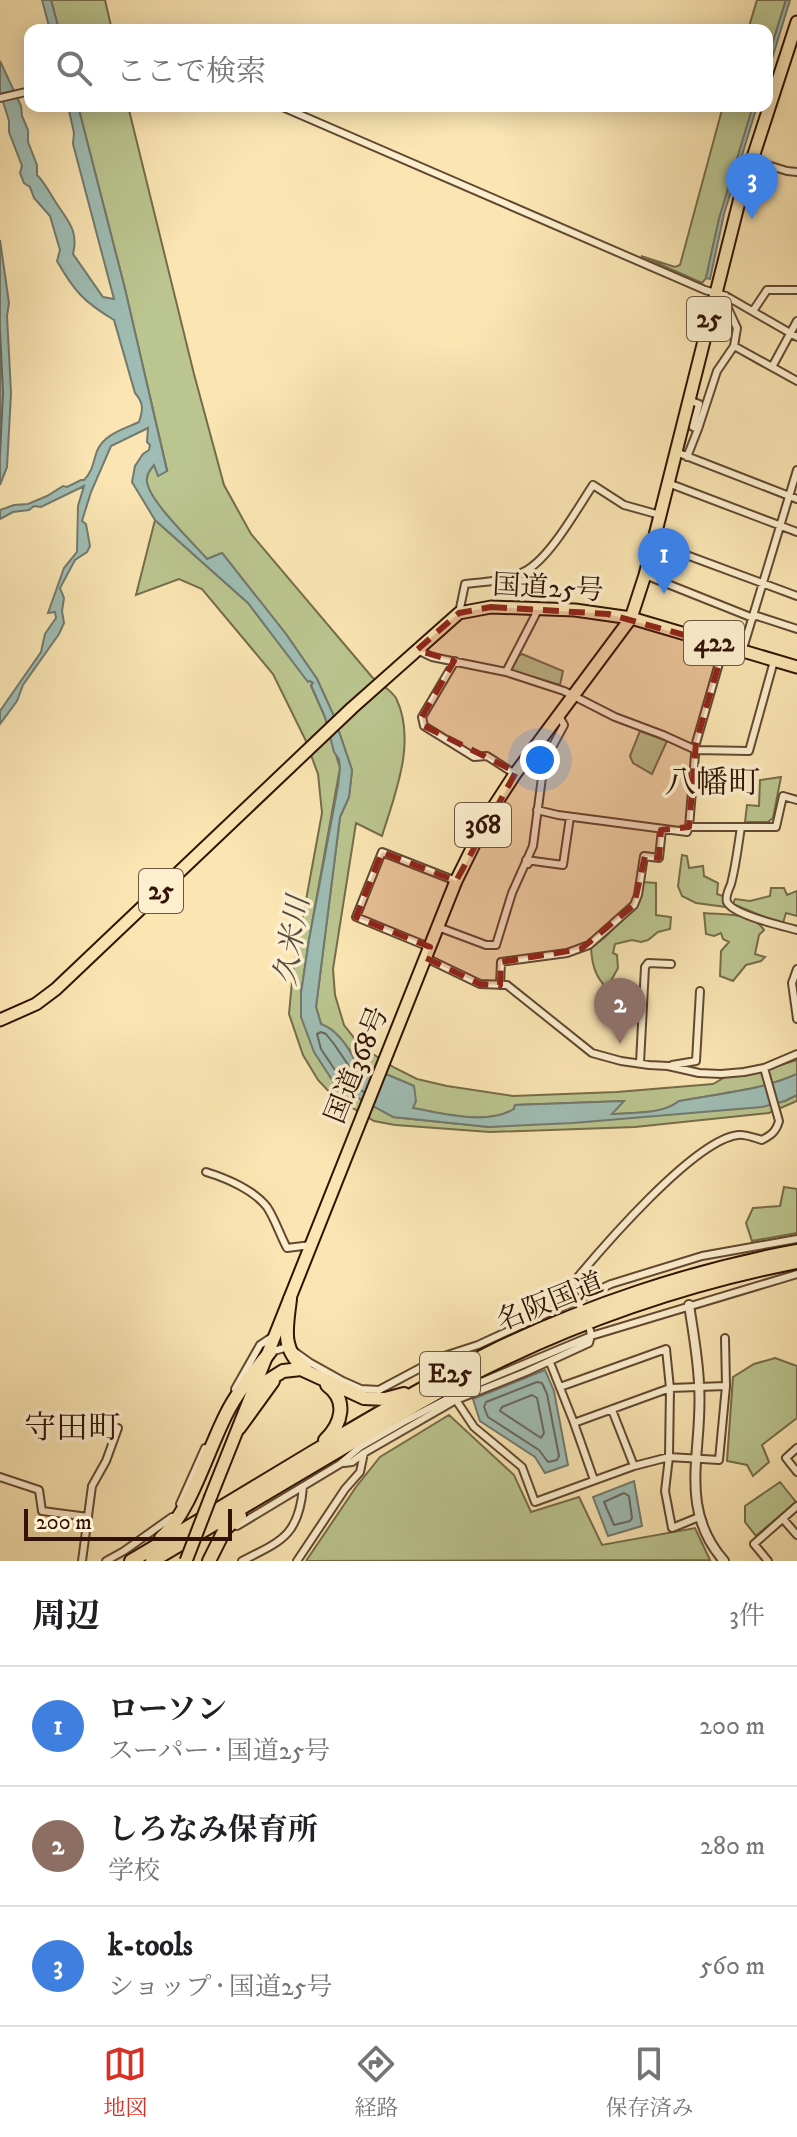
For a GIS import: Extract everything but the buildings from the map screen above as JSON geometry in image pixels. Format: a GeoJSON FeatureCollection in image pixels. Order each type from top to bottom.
{"type":"FeatureCollection","features":[{"type":"Feature","properties":{"kind":"highway","name":"国道25号"},"geometry":{"type":"LineString","coordinates":[[773,94],[797,22]]}},
{"type":"Feature","properties":{"kind":"highway","name":"国道25号"},"geometry":{"type":"LineString","coordinates":[[0,1020],[36,1004],[56,989],[345,714],[459,613],[491,607],[539,608],[631,618],[668,483],[682,454],[689,400],[720,294],[751,160],[767,112]]}},
{"type":"Feature","properties":{"kind":"highway","name":"422"},"geometry":{"type":"LineString","coordinates":[[631,618],[797,667]]}},
{"type":"Feature","properties":{"kind":"highway","name":"国道368号"},"geometry":{"type":"LineString","coordinates":[[186,1561],[456,881],[489,814],[515,774],[631,618]]}},
{"type":"Feature","properties":{"kind":"highway","name":"名阪国道"},"geometry":{"type":"LineString","coordinates":[[128,1561],[373,1417],[528,1335],[652,1288],[701,1273],[797,1251]]}},
{"type":"Feature","properties":{"kind":"highway","name":"名阪国道"},"geometry":{"type":"LineString","coordinates":[[152,1561],[454,1383],[534,1345],[657,1298],[797,1262]]}},
{"type":"Feature","properties":{"kind":"highway"},"geometry":{"type":"LineString","coordinates":[[290,1299],[288,1347],[297,1362],[364,1398],[378,1400],[410,1391],[506,1342],[570,1318]]}},
{"type":"Feature","properties":{"kind":"highway"},"geometry":{"type":"LineString","coordinates":[[128,1561],[158,1540],[177,1520],[230,1407],[270,1352]]}},
{"type":"Feature","properties":{"kind":"highway"},"geometry":{"type":"LineString","coordinates":[[256,1388],[289,1369],[307,1370]]}},
{"type":"Feature","properties":{"kind":"highway"},"geometry":{"type":"LineString","coordinates":[[239,1428],[270,1383],[288,1372],[305,1373],[320,1381],[334,1390],[340,1401],[340,1418],[327,1438],[243,1494]]}},
{"type":"Feature","properties":{"kind":"highway"},"geometry":{"type":"LineString","coordinates":[[209,1561],[225,1529],[240,1516],[324,1464],[346,1446]]}},
{"type":"Feature","properties":{"kind":"street"},"geometry":{"type":"LineString","coordinates":[[0,98],[24,92]]}},
{"type":"Feature","properties":{"kind":"street"},"geometry":{"type":"LineString","coordinates":[[294,112],[720,294],[794,335]]}},
{"type":"Feature","properties":{"kind":"street"},"geometry":{"type":"LineString","coordinates":[[751,160],[797,172]]}},
{"type":"Feature","properties":{"kind":"street"},"geometry":{"type":"LineString","coordinates":[[753,311],[767,290],[797,290]]}},
{"type":"Feature","properties":{"kind":"street"},"geometry":{"type":"LineString","coordinates":[[720,294],[737,328],[734,346],[717,371],[698,429],[682,454],[797,499]]}},
{"type":"Feature","properties":{"kind":"street"},"geometry":{"type":"LineString","coordinates":[[772,367],[794,335],[797,321]]}},
{"type":"Feature","properties":{"kind":"street"},"geometry":{"type":"LineString","coordinates":[[734,346],[797,381]]}},
{"type":"Feature","properties":{"kind":"street"},"geometry":{"type":"LineString","coordinates":[[689,400],[699,404],[693,427],[698,429]]}},
{"type":"Feature","properties":{"kind":"street"},"geometry":{"type":"LineString","coordinates":[[742,652],[797,470]]}},
{"type":"Feature","properties":{"kind":"street"},"geometry":{"type":"LineString","coordinates":[[668,483],[797,532]]}},
{"type":"Feature","properties":{"kind":"street"},"geometry":{"type":"LineString","coordinates":[[459,613],[465,584],[507,577],[529,569],[545,555],[593,485],[624,505],[660,515]]}},
{"type":"Feature","properties":{"kind":"street"},"geometry":{"type":"LineString","coordinates":[[653,542],[797,596]]}},
{"type":"Feature","properties":{"kind":"street"},"geometry":{"type":"LineString","coordinates":[[645,575],[753,616],[797,629]]}},
{"type":"Feature","properties":{"kind":"street"},"geometry":{"type":"LineString","coordinates":[[506,672],[539,608]]}},
{"type":"Feature","properties":{"kind":"street"},"geometry":{"type":"LineString","coordinates":[[537,810],[687,832],[696,743],[724,646]]}},
{"type":"Feature","properties":{"kind":"street"},"geometry":{"type":"LineString","coordinates":[[417,650],[432,657],[506,672],[574,696],[615,717],[696,750],[749,751],[774,661]]}},
{"type":"Feature","properties":{"kind":"street"},"geometry":{"type":"LineString","coordinates":[[455,661],[422,717],[424,726],[474,757],[487,756],[515,774]]}},
{"type":"Feature","properties":{"kind":"street"},"geometry":{"type":"LineString","coordinates":[[438,927],[486,945],[496,945],[512,893],[533,846],[544,762],[564,725],[559,716]]}},
{"type":"Feature","properties":{"kind":"street"},"geometry":{"type":"LineString","coordinates":[[689,827],[776,827],[783,796],[797,800]]}},
{"type":"Feature","properties":{"kind":"street"},"geometry":{"type":"LineString","coordinates":[[527,862],[563,865],[570,817]]}},
{"type":"Feature","properties":{"kind":"street"},"geometry":{"type":"LineString","coordinates":[[741,827],[726,898],[728,903],[732,908],[761,920],[797,930]]}},
{"type":"Feature","properties":{"kind":"street"},"geometry":{"type":"LineString","coordinates":[[500,985],[501,962],[581,949],[634,905],[644,856],[659,858],[662,829]]}},
{"type":"Feature","properties":{"kind":"street"},"geometry":{"type":"LineString","coordinates":[[456,881],[382,852],[356,917],[428,952],[480,984],[507,985],[592,1053],[621,1061],[721,1074],[764,1068],[797,1054]]}},
{"type":"Feature","properties":{"kind":"street"},"geometry":{"type":"LineString","coordinates":[[640,1063],[645,967],[648,963],[671,964]]}},
{"type":"Feature","properties":{"kind":"street"},"geometry":{"type":"LineString","coordinates":[[797,969],[792,983],[797,1019]]}},
{"type":"Feature","properties":{"kind":"street"},"geometry":{"type":"LineString","coordinates":[[668,1066],[696,1061],[700,991]]}},
{"type":"Feature","properties":{"kind":"street"},"geometry":{"type":"LineString","coordinates":[[580,1306],[571,1289],[572,1284],[656,1192],[693,1159],[722,1141],[741,1134],[762,1140],[777,1130],[779,1121],[764,1068]]}},
{"type":"Feature","properties":{"kind":"street"},"geometry":{"type":"LineString","coordinates":[[206,1172],[224,1177],[266,1206],[287,1248],[311,1244]]}},
{"type":"Feature","properties":{"kind":"street"},"geometry":{"type":"LineString","coordinates":[[270,1352],[288,1347],[343,1381],[361,1389],[379,1390],[441,1357],[478,1345],[611,1284],[702,1256],[797,1239]]}},
{"type":"Feature","properties":{"kind":"street"},"geometry":{"type":"LineString","coordinates":[[219,1541],[240,1524],[340,1464],[360,1447],[451,1396],[590,1333],[797,1274]]}},
{"type":"Feature","properties":{"kind":"street"},"geometry":{"type":"LineString","coordinates":[[689,1305],[700,1386],[695,1487],[699,1517],[703,1530],[724,1561]]}},
{"type":"Feature","properties":{"kind":"street"},"geometry":{"type":"LineString","coordinates":[[340,1464],[352,1462],[456,1400],[589,1343],[590,1333]]}},
{"type":"Feature","properties":{"kind":"street"},"geometry":{"type":"LineString","coordinates":[[106,1561],[169,1520],[177,1510],[246,1368],[260,1345],[276,1336]]}},
{"type":"Feature","properties":{"kind":"street"},"geometry":{"type":"LineString","coordinates":[[456,1400],[474,1427],[522,1467],[535,1502],[634,1466],[669,1457],[719,1460],[726,1386],[725,1338]]}},
{"type":"Feature","properties":{"kind":"street"},"geometry":{"type":"LineString","coordinates":[[560,1387],[666,1349],[670,1388],[665,1491],[672,1528],[699,1517]]}},
{"type":"Feature","properties":{"kind":"street"},"geometry":{"type":"LineString","coordinates":[[551,1365],[594,1480]]}},
{"type":"Feature","properties":{"kind":"street"},"geometry":{"type":"LineString","coordinates":[[574,1423],[670,1388],[726,1386]]}},
{"type":"Feature","properties":{"kind":"street"},"geometry":{"type":"LineString","coordinates":[[612,1410],[634,1466]]}},
{"type":"Feature","properties":{"kind":"street"},"geometry":{"type":"LineString","coordinates":[[82,1561],[92,1486],[106,1461],[118,1428]]}},
{"type":"Feature","properties":{"kind":"street"},"geometry":{"type":"LineString","coordinates":[[797,1448],[786,1458],[797,1472]]}},
{"type":"Feature","properties":{"kind":"street"},"geometry":{"type":"LineString","coordinates":[[297,1561],[345,1489],[360,1472],[364,1453]]}},
{"type":"Feature","properties":{"kind":"street"},"geometry":{"type":"LineString","coordinates":[[0,1477],[39,1490],[42,1511],[88,1517]]}},
{"type":"Feature","properties":{"kind":"street"},"geometry":{"type":"LineString","coordinates":[[242,1561],[288,1535],[301,1503],[303,1487]]}},
{"type":"Feature","properties":{"kind":"street"},"geometry":{"type":"LineString","coordinates":[[768,1561],[754,1544],[797,1506]]}},
{"type":"Feature","properties":{"kind":"street"},"geometry":{"type":"LineString","coordinates":[[783,1519],[797,1535]]}},
{"type":"Feature","properties":{"kind":"highlighted area"},"geometry":{"type":"Polygon","coordinates":[[[491,607],[608,614],[724,646],[696,743],[689,827],[661,830],[659,858],[645,856],[634,905],[581,949],[501,962],[500,985],[480,984],[426,958],[430,947],[356,917],[382,852],[456,881],[516,772],[424,726],[422,717],[454,661],[417,650],[459,613],[491,607]]]}},
{"type":"Feature","properties":{"kind":"green space"},"geometry":{"type":"Polygon","coordinates":[[[51,0],[105,0],[111,24],[57,24],[51,0]]]}},
{"type":"Feature","properties":{"kind":"green space"},"geometry":{"type":"Polygon","coordinates":[[[757,0],[786,0],[773,42],[773,24],[750,24],[757,0]]]}},
{"type":"Feature","properties":{"kind":"green space"},"geometry":{"type":"Polygon","coordinates":[[[80,112],[129,112],[224,485],[251,534],[372,677],[394,695],[402,715],[402,767],[382,836],[356,823],[333,969],[335,995],[344,1025],[355,1039],[368,1051],[417,1079],[513,1096],[713,1084],[727,1076],[758,1072],[797,1060],[797,1074],[754,1088],[679,1101],[664,1109],[646,1112],[611,1114],[622,1101],[515,1105],[514,1109],[491,1117],[464,1117],[412,1108],[414,1086],[355,1061],[350,1050],[321,1024],[316,1007],[340,817],[349,797],[352,770],[317,679],[286,634],[222,553],[207,559],[163,510],[150,490],[147,477],[154,465],[167,470],[80,112]]]}},
{"type":"Feature","properties":{"kind":"green space"},"geometry":{"type":"Polygon","coordinates":[[[721,112],[751,112],[719,219],[706,278],[702,283],[641,256],[675,267],[680,265],[721,112]]]}},
{"type":"Feature","properties":{"kind":"green space"},"geometry":{"type":"Polygon","coordinates":[[[155,520],[248,603],[313,684],[311,686],[325,717],[340,768],[309,940],[301,993],[301,1017],[393,1117],[489,1127],[785,1101],[797,1095],[797,1101],[769,1113],[635,1127],[490,1132],[374,1121],[333,1096],[318,1080],[303,1055],[289,1014],[293,971],[322,813],[318,774],[305,739],[273,674],[202,589],[179,579],[136,595],[155,520]]]}},
{"type":"Feature","properties":{"kind":"green space"},"geometry":{"type":"Polygon","coordinates":[[[522,654],[563,671],[560,685],[510,670],[522,654]]]}},
{"type":"Feature","properties":{"kind":"green space"},"geometry":{"type":"Polygon","coordinates":[[[640,731],[667,741],[652,774],[633,763],[630,756],[640,731]]]}},
{"type":"Feature","properties":{"kind":"green space"},"geometry":{"type":"Polygon","coordinates":[[[781,777],[773,818],[768,822],[745,822],[747,805],[759,806],[760,780],[781,777]]]}},
{"type":"Feature","properties":{"kind":"green space"},"geometry":{"type":"Polygon","coordinates":[[[682,855],[687,856],[689,868],[703,866],[704,876],[718,883],[717,894],[723,896],[726,907],[696,903],[682,896],[678,886],[682,855]]]}},
{"type":"Feature","properties":{"kind":"green space"},"geometry":{"type":"Polygon","coordinates":[[[643,882],[656,883],[656,915],[671,917],[670,929],[641,942],[632,940],[615,944],[613,953],[617,955],[618,968],[607,988],[595,970],[591,948],[636,907],[643,882]]]}},
{"type":"Feature","properties":{"kind":"green space"},"geometry":{"type":"Polygon","coordinates":[[[771,888],[784,888],[787,895],[797,891],[797,916],[786,913],[783,923],[733,904],[735,899],[750,901],[770,896],[771,888]]]}},
{"type":"Feature","properties":{"kind":"green space"},"geometry":{"type":"Polygon","coordinates":[[[704,913],[745,917],[759,924],[764,930],[759,935],[755,954],[765,957],[746,965],[733,981],[720,976],[721,951],[729,942],[723,939],[721,933],[714,936],[706,934],[704,913]]]}},
{"type":"Feature","properties":{"kind":"green space"},"geometry":{"type":"Polygon","coordinates":[[[784,1187],[797,1189],[797,1233],[752,1241],[746,1223],[753,1208],[780,1206],[784,1187]]]}},
{"type":"Feature","properties":{"kind":"green space"},"geometry":{"type":"Polygon","coordinates":[[[775,1358],[797,1366],[797,1418],[762,1445],[769,1462],[753,1476],[747,1465],[727,1461],[733,1377],[754,1364],[775,1358]]]}},
{"type":"Feature","properties":{"kind":"green space"},"geometry":{"type":"Polygon","coordinates":[[[449,1415],[514,1475],[531,1512],[579,1497],[602,1545],[695,1528],[710,1560],[306,1561],[380,1457],[449,1415]]]}},
{"type":"Feature","properties":{"kind":"green space"},"geometry":{"type":"Polygon","coordinates":[[[780,1482],[796,1502],[756,1536],[745,1522],[745,1506],[780,1482]]]}},
{"type":"Feature","properties":{"kind":"water"},"geometry":{"type":"Polygon","coordinates":[[[42,0],[51,0],[57,24],[48,24],[42,0]]]}},
{"type":"Feature","properties":{"kind":"water"},"geometry":{"type":"Polygon","coordinates":[[[786,0],[790,0],[773,55],[773,42],[786,0]]]}},
{"type":"Feature","properties":{"kind":"water"},"geometry":{"type":"Polygon","coordinates":[[[0,61],[21,106],[37,175],[73,232],[73,254],[103,297],[114,299],[73,144],[69,112],[80,112],[167,471],[158,476],[154,465],[147,477],[150,490],[163,510],[207,559],[222,553],[286,634],[317,679],[333,714],[352,770],[349,797],[340,817],[316,1007],[321,1024],[341,1039],[355,1061],[414,1086],[416,1101],[413,1108],[451,1115],[491,1117],[514,1109],[515,1105],[624,1101],[612,1114],[647,1112],[664,1109],[679,1101],[769,1084],[797,1074],[797,1095],[762,1107],[489,1127],[393,1117],[336,1086],[314,1052],[301,1017],[301,993],[338,786],[339,759],[311,685],[313,683],[308,682],[248,603],[155,520],[132,482],[135,466],[149,450],[148,428],[111,446],[82,521],[86,524],[90,546],[75,560],[60,588],[64,598],[64,623],[0,724],[0,711],[41,652],[45,634],[56,618],[55,612],[48,613],[64,568],[77,552],[78,506],[84,486],[41,507],[13,512],[0,519],[0,510],[28,504],[63,486],[84,480],[100,445],[115,433],[139,422],[142,407],[114,320],[81,295],[57,261],[60,250],[50,216],[24,183],[20,173],[22,166],[9,132],[9,121],[0,92],[0,61]]]}},
{"type":"Feature","properties":{"kind":"water"},"geometry":{"type":"Polygon","coordinates":[[[751,112],[755,112],[724,214],[710,279],[706,278],[719,219],[751,112]]]}},
{"type":"Feature","properties":{"kind":"water"},"geometry":{"type":"Polygon","coordinates":[[[0,240],[9,303],[11,393],[7,467],[0,485],[0,240]]]}},
{"type":"Feature","properties":{"kind":"water"},"geometry":{"type":"Polygon","coordinates":[[[545,1370],[554,1391],[568,1465],[545,1473],[535,1457],[480,1421],[473,1399],[545,1370]]]}},
{"type":"Feature","properties":{"kind":"water"},"geometry":{"type":"Polygon","coordinates":[[[634,1481],[642,1526],[608,1536],[593,1497],[634,1481]]]}},
{"type":"Feature","properties":{"kind":"place","name":"k-tools"},"geometry":{"type":"Point","coordinates":[752,219]}},
{"type":"Feature","properties":{"kind":"place","name":"ローソン"},"geometry":{"type":"Point","coordinates":[664,594]}},
{"type":"Feature","properties":{"kind":"place","name":"しろなみ保育所"},"geometry":{"type":"Point","coordinates":[620,1044]}},
{"type":"Feature","properties":{"kind":"district","name":"八幡町"},"geometry":{"type":"Point","coordinates":[712,784]}},
{"type":"Feature","properties":{"kind":"district","name":"守田町"},"geometry":{"type":"Point","coordinates":[72,1429]}},
{"type":"Feature","properties":{"kind":"water label","name":"久米川"},"geometry":{"type":"Point","coordinates":[293,941]}}]}
